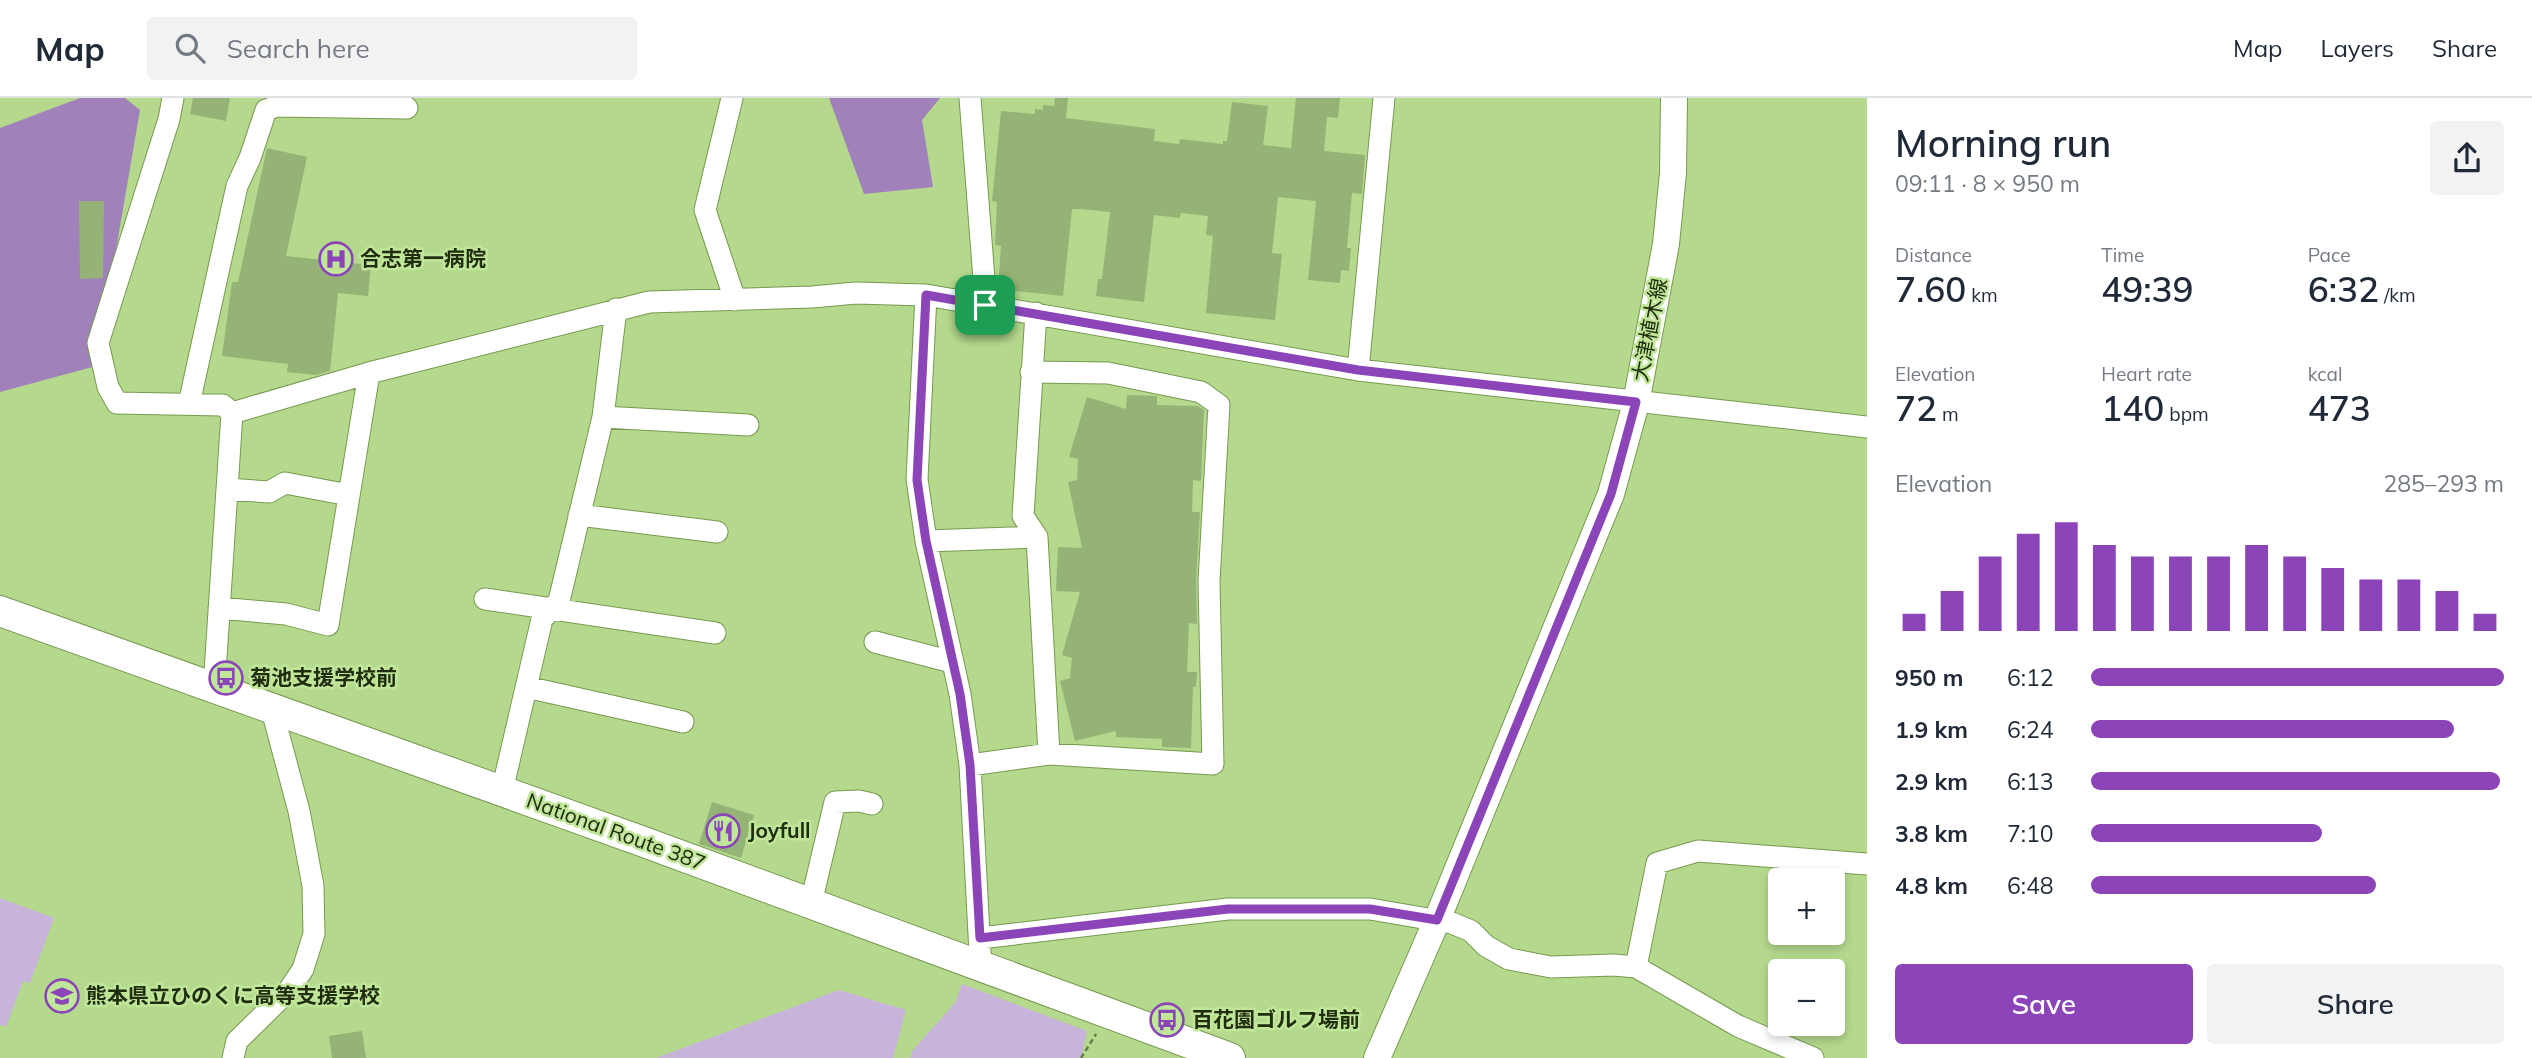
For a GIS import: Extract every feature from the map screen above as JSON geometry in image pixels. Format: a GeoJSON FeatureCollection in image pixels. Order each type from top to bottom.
{"type":"FeatureCollection","features":[{"type":"Feature","properties":{"kind":"highway","name":"National Route 387"},"geometry":{"type":"LineString","coordinates":[[0,611],[811,903],[980,951],[1109,1012],[1230,1058]]}},
{"type":"Feature","properties":{"kind":"main road","name":"大津植木線"},"geometry":{"type":"LineString","coordinates":[[1377,1058],[1437,920],[1606,505],[1636,402],[1666,244],[1673,173],[1674,98]]}},
{"type":"Feature","properties":{"kind":"street"},"geometry":{"type":"LineString","coordinates":[[173,98],[98,343],[108,387],[117,403],[223,405],[232,413]]}},
{"type":"Feature","properties":{"kind":"street"},"geometry":{"type":"LineString","coordinates":[[732,98],[705,210],[735,300]]}},
{"type":"Feature","properties":{"kind":"street"},"geometry":{"type":"LineString","coordinates":[[970,98],[985,305]]}},
{"type":"Feature","properties":{"kind":"street"},"geometry":{"type":"LineString","coordinates":[[1358,370],[1384,98]]}},
{"type":"Feature","properties":{"kind":"street"},"geometry":{"type":"LineString","coordinates":[[189,404],[237,186],[250,158],[265,110],[277,106],[407,108]]}},
{"type":"Feature","properties":{"kind":"street"},"geometry":{"type":"LineString","coordinates":[[232,413],[369,373],[649,302],[856,293],[926,295],[1358,370],[1867,427]]}},
{"type":"Feature","properties":{"kind":"street"},"geometry":{"type":"LineString","coordinates":[[926,295],[917,480],[926,541],[960,694],[970,765],[980,951],[1228,909],[1370,909],[1452,923],[1471,931],[1486,946],[1509,960],[1551,967],[1636,967],[1738,1026],[1813,1058]]}},
{"type":"Feature","properties":{"kind":"street"},"geometry":{"type":"LineString","coordinates":[[502,791],[542,619],[559,601],[603,417],[616,309]]}},
{"type":"Feature","properties":{"kind":"street"},"geometry":{"type":"LineString","coordinates":[[1036,313],[1023,516],[1037,537],[1049,754]]}},
{"type":"Feature","properties":{"kind":"street"},"geometry":{"type":"LineString","coordinates":[[970,765],[1049,754],[1213,764],[1209,581],[1219,405],[1201,392],[1108,373],[1031,372]]}},
{"type":"Feature","properties":{"kind":"street"},"geometry":{"type":"LineString","coordinates":[[219,608],[286,614],[328,625],[369,373]]}},
{"type":"Feature","properties":{"kind":"street"},"geometry":{"type":"LineString","coordinates":[[214,688],[232,413]]}},
{"type":"Feature","properties":{"kind":"street"},"geometry":{"type":"LineString","coordinates":[[603,417],[748,425]]}},
{"type":"Feature","properties":{"kind":"street"},"geometry":{"type":"LineString","coordinates":[[227,489],[269,492],[285,483],[349,495]]}},
{"type":"Feature","properties":{"kind":"street"},"geometry":{"type":"LineString","coordinates":[[579,515],[717,532]]}},
{"type":"Feature","properties":{"kind":"street"},"geometry":{"type":"LineString","coordinates":[[926,541],[1037,537]]}},
{"type":"Feature","properties":{"kind":"street"},"geometry":{"type":"LineString","coordinates":[[485,599],[715,633]]}},
{"type":"Feature","properties":{"kind":"street"},"geometry":{"type":"LineString","coordinates":[[875,642],[953,662]]}},
{"type":"Feature","properties":{"kind":"street"},"geometry":{"type":"LineString","coordinates":[[526,687],[683,722]]}},
{"type":"Feature","properties":{"kind":"street"},"geometry":{"type":"LineString","coordinates":[[233,1058],[237,1041],[289,990],[303,969],[314,934],[313,886],[299,811],[272,710]]}},
{"type":"Feature","properties":{"kind":"street"},"geometry":{"type":"LineString","coordinates":[[811,903],[835,802],[859,801],[872,804]]}},
{"type":"Feature","properties":{"kind":"street"},"geometry":{"type":"LineString","coordinates":[[1636,967],[1657,863],[1698,851],[1867,864]]}},
{"type":"Feature","properties":{"kind":"path"},"geometry":{"type":"LineString","coordinates":[[1082,1058],[1109,1012]]}},
{"type":"Feature","properties":{"kind":"shaded area"},"geometry":{"type":"Polygon","coordinates":[[[80,98],[125,98],[140,110],[96,366],[0,392],[0,128],[80,98]]]}},
{"type":"Feature","properties":{"kind":"shaded area"},"geometry":{"type":"Polygon","coordinates":[[[829,98],[940,98],[922,120],[933,187],[864,194],[829,98]]]}},
{"type":"Feature","properties":{"kind":"shaded area"},"geometry":{"type":"Polygon","coordinates":[[[0,898],[54,918],[30,983],[23,981],[6,1027],[0,1025],[0,898]]]}},
{"type":"Feature","properties":{"kind":"shaded area"},"geometry":{"type":"Polygon","coordinates":[[[962,984],[1087,1031],[1081,1058],[910,1058],[913,1050],[955,1003],[962,984]]]}},
{"type":"Feature","properties":{"kind":"shaded area"},"geometry":{"type":"Polygon","coordinates":[[[839,990],[906,1010],[893,1058],[656,1058],[839,990]]]}},
{"type":"Feature","properties":{"kind":"building"},"geometry":{"type":"Polygon","coordinates":[[[193,98],[230,98],[226,121],[190,114],[193,98]]]}},
{"type":"Feature","properties":{"kind":"building"},"geometry":{"type":"Polygon","coordinates":[[[1055,98],[1068,98],[1066,118],[1155,129],[1154,141],[1179,144],[1180,139],[1223,144],[1223,141],[1227,141],[1232,102],[1268,106],[1263,145],[1291,148],[1296,98],[1340,98],[1338,118],[1327,117],[1324,151],[1365,155],[1362,194],[1352,193],[1347,248],[1351,248],[1349,271],[1341,270],[1340,283],[1308,280],[1316,201],[1278,197],[1272,253],[1282,254],[1275,320],[1206,313],[1213,236],[1206,235],[1208,216],[1181,213],[1180,218],[1154,215],[1144,302],[1096,296],[1098,279],[1102,279],[1110,212],[1081,209],[1072,209],[1063,296],[998,289],[1001,246],[995,245],[997,202],[992,201],[1001,111],[1035,114],[1035,109],[1043,110],[1043,105],[1054,106],[1055,98]]]}},
{"type":"Feature","properties":{"kind":"building"},"geometry":{"type":"Polygon","coordinates":[[[267,148],[307,157],[286,256],[371,265],[368,296],[338,293],[330,371],[316,375],[287,372],[288,364],[222,356],[232,282],[238,282],[267,148]]]}},
{"type":"Feature","properties":{"kind":"building"},"geometry":{"type":"Polygon","coordinates":[[[79,201],[104,201],[103,278],[80,279],[79,201]]]}},
{"type":"Feature","properties":{"kind":"building"},"geometry":{"type":"Polygon","coordinates":[[[1127,395],[1157,396],[1157,405],[1198,406],[1204,410],[1201,481],[1193,480],[1192,512],[1200,512],[1196,580],[1197,624],[1189,623],[1187,672],[1197,672],[1196,687],[1193,687],[1191,748],[1162,747],[1162,739],[1116,737],[1116,731],[1075,741],[1060,681],[1070,678],[1072,658],[1062,655],[1080,592],[1056,591],[1058,547],[1082,548],[1068,482],[1077,480],[1078,459],[1069,457],[1087,397],[1126,409],[1127,395]]]}},
{"type":"Feature","properties":{"kind":"building"},"geometry":{"type":"Polygon","coordinates":[[[712,802],[754,815],[741,858],[699,844],[712,802]]]}},
{"type":"Feature","properties":{"kind":"building"},"geometry":{"type":"Polygon","coordinates":[[[362,1031],[366,1058],[332,1058],[329,1036],[362,1031]]]}},
{"type":"Feature","properties":{"kind":"place","name":"合志第一病院"},"geometry":{"type":"Point","coordinates":[336,259]}},
{"type":"Feature","properties":{"kind":"place","name":"菊池支援学校前"},"geometry":{"type":"Point","coordinates":[226,678]}},
{"type":"Feature","properties":{"kind":"place","name":"Joyfull"},"geometry":{"type":"Point","coordinates":[723,831]}},
{"type":"Feature","properties":{"kind":"place","name":"熊本県立ひのくに高等支援学校"},"geometry":{"type":"Point","coordinates":[62,996]}},
{"type":"Feature","properties":{"kind":"place","name":"百花園ゴルフ場前"},"geometry":{"type":"Point","coordinates":[1167,1020]}},
{"type":"Feature","properties":{"kind":"route"},"geometry":{"type":"LineString","coordinates":[[926,295],[985,305],[1358,370],[1636,402],[1611,494],[1437,920],[1370,909],[1228,909],[980,938],[970,765],[960,694],[926,541],[917,480],[926,295]]}}]}
